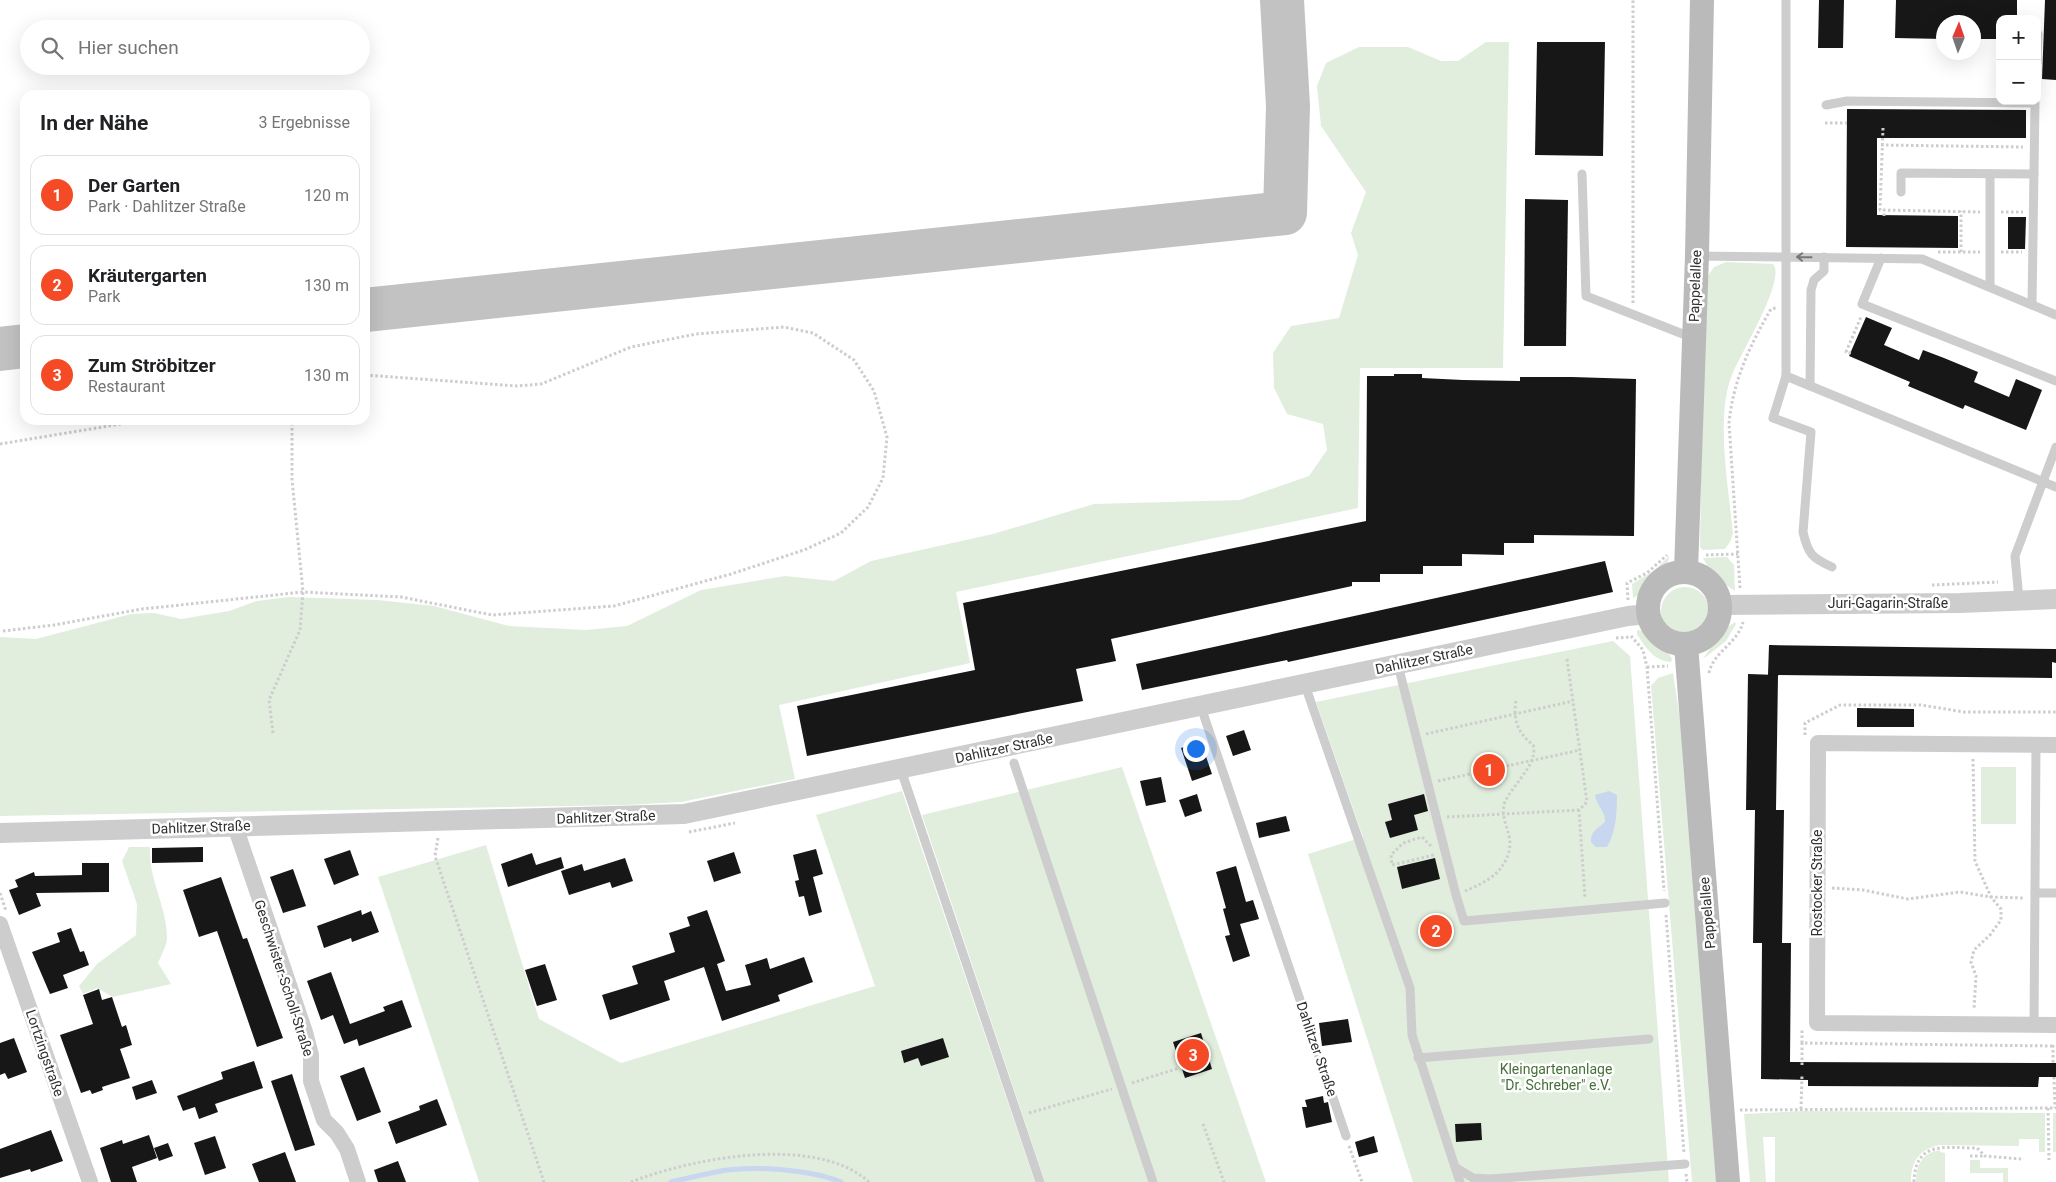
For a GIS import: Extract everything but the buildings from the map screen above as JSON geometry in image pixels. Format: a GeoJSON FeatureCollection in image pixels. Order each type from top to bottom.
{"type":"FeatureCollection","features":[{"type":"Feature","properties":{"kind":"main road","name":"Pappelallee"},"geometry":{"type":"LineString","coordinates":[[1686,571],[1697,256],[1702,0]]}},
{"type":"Feature","properties":{"kind":"main road"},"geometry":{"type":"LineString","coordinates":[[1686,571],[1700,575],[1711,583],[1718,593],[1721,605],[1719,619],[1713,631],[1696,642],[1686,644],[1670,642],[1659,634],[1652,626],[1648,614],[1651,592],[1658,582],[1667,576],[1686,571]]}},
{"type":"Feature","properties":{"kind":"main road","name":"Pappelallee"},"geometry":{"type":"LineString","coordinates":[[1686,644],[1728,1182]]}},
{"type":"Feature","properties":{"kind":"street","name":"Juri-Gagarin-Straße"},"geometry":{"type":"LineString","coordinates":[[1721,605],[2056,599]]}},
{"type":"Feature","properties":{"kind":"street","name":"Dahlitzer Straße"},"geometry":{"type":"LineString","coordinates":[[0,833],[684,814],[1648,614]]}},
{"type":"Feature","properties":{"kind":"street","name":"Rostocker Straße"},"geometry":{"type":"LineString","coordinates":[[2055,1032],[2034,1025],[1817,1023],[1816,887],[1818,743],[2056,744]]}},
{"type":"Feature","properties":{"kind":"street","name":"Geschwister-Scholl-Straße"},"geometry":{"type":"LineString","coordinates":[[235,826],[311,1055],[311,1081],[324,1120],[337,1133],[346,1149],[358,1182]]}},
{"type":"Feature","properties":{"kind":"street","name":"Lortzingstraße"},"geometry":{"type":"LineString","coordinates":[[0,924],[90,1182]]}},
{"type":"Feature","properties":{"kind":"lane"},"geometry":{"type":"LineString","coordinates":[[1786,0],[1786,376],[1773,418],[1811,432],[1802,532],[1806,546],[1814,559],[1832,567]]}},
{"type":"Feature","properties":{"kind":"lane"},"geometry":{"type":"LineString","coordinates":[[1826,105],[1847,101],[1996,102]]}},
{"type":"Feature","properties":{"kind":"lane"},"geometry":{"type":"LineString","coordinates":[[2032,305],[2035,105]]}},
{"type":"Feature","properties":{"kind":"lane"},"geometry":{"type":"LineString","coordinates":[[1900,192],[1900,173],[2034,174]]}},
{"type":"Feature","properties":{"kind":"lane"},"geometry":{"type":"LineString","coordinates":[[1582,174],[1586,296],[1693,338]]}},
{"type":"Feature","properties":{"kind":"lane"},"geometry":{"type":"LineString","coordinates":[[1990,174],[1990,287]]}},
{"type":"Feature","properties":{"kind":"lane"},"geometry":{"type":"LineString","coordinates":[[1697,256],[1922,259],[2056,315]]}},
{"type":"Feature","properties":{"kind":"lane"},"geometry":{"type":"LineString","coordinates":[[1810,386],[1811,290],[1814,280],[1824,270],[1824,257]]}},
{"type":"Feature","properties":{"kind":"lane"},"geometry":{"type":"LineString","coordinates":[[1881,258],[1862,304],[2056,381]]}},
{"type":"Feature","properties":{"kind":"lane"},"geometry":{"type":"LineString","coordinates":[[1786,376],[2056,487]]}},
{"type":"Feature","properties":{"kind":"lane"},"geometry":{"type":"LineString","coordinates":[[2020,601],[2015,556],[2056,448]]}},
{"type":"Feature","properties":{"kind":"lane"},"geometry":{"type":"LineString","coordinates":[[1398,665],[1464,921],[1665,903]]}},
{"type":"Feature","properties":{"kind":"lane"},"geometry":{"type":"LineString","coordinates":[[1305,685],[1410,988],[1412,1034],[1418,1058],[1460,1182]]}},
{"type":"Feature","properties":{"kind":"lane","name":"Dahlitzer Straße"},"geometry":{"type":"LineString","coordinates":[[1201,706],[1346,1136]]}},
{"type":"Feature","properties":{"kind":"lane"},"geometry":{"type":"LineString","coordinates":[[2034,1025],[2036,745]]}},
{"type":"Feature","properties":{"kind":"lane"},"geometry":{"type":"LineString","coordinates":[[1014,763],[1153,1182]]}},
{"type":"Feature","properties":{"kind":"lane"},"geometry":{"type":"LineString","coordinates":[[901,770],[1040,1182]]}},
{"type":"Feature","properties":{"kind":"lane"},"geometry":{"type":"LineString","coordinates":[[2035,895],[2056,893]]}},
{"type":"Feature","properties":{"kind":"lane"},"geometry":{"type":"LineString","coordinates":[[1418,1058],[1649,1039]]}},
{"type":"Feature","properties":{"kind":"lane"},"geometry":{"type":"LineString","coordinates":[[1455,1167],[1473,1178],[1490,1179],[1685,1164]]}},
{"type":"Feature","properties":{"kind":"path"},"geometry":{"type":"LineString","coordinates":[[1633,0],[1633,314]]}},
{"type":"Feature","properties":{"kind":"path"},"geometry":{"type":"LineString","coordinates":[[1825,123],[1847,124]]}},
{"type":"Feature","properties":{"kind":"path"},"geometry":{"type":"LineString","coordinates":[[1883,128],[1880,210],[2033,212]]}},
{"type":"Feature","properties":{"kind":"path"},"geometry":{"type":"LineString","coordinates":[[1881,145],[2034,147]]}},
{"type":"Feature","properties":{"kind":"path"},"geometry":{"type":"LineString","coordinates":[[1884,210],[1884,216]]}},
{"type":"Feature","properties":{"kind":"path"},"geometry":{"type":"LineString","coordinates":[[1961,211],[1961,252]]}},
{"type":"Feature","properties":{"kind":"path"},"geometry":{"type":"LineString","coordinates":[[1851,353],[1846,352],[1862,315],[1862,304]]}},
{"type":"Feature","properties":{"kind":"path"},"geometry":{"type":"LineString","coordinates":[[1738,554],[1729,423],[1734,388],[1756,334],[1771,309],[1785,306]]}},
{"type":"Feature","properties":{"kind":"path"},"geometry":{"type":"LineString","coordinates":[[2,631],[54,625],[142,609],[303,592],[401,597],[492,615],[614,606],[731,574],[804,550],[841,533],[868,507],[883,478],[887,437],[874,391],[854,360],[813,332],[784,327],[696,334],[632,347],[541,384],[517,386],[370,375]]}},
{"type":"Feature","properties":{"kind":"path"},"geometry":{"type":"LineString","coordinates":[[0,444],[115,425]]}},
{"type":"Feature","properties":{"kind":"path"},"geometry":{"type":"LineString","coordinates":[[273,733],[269,700],[300,630],[303,592],[292,480],[292,425]]}},
{"type":"Feature","properties":{"kind":"path"},"geometry":{"type":"LineString","coordinates":[[1631,637],[1643,650],[1647,667],[1687,1182]]}},
{"type":"Feature","properties":{"kind":"path"},"geometry":{"type":"LineString","coordinates":[[1567,659],[1586,802],[1579,810],[1586,910]]}},
{"type":"Feature","properties":{"kind":"path"},"geometry":{"type":"LineString","coordinates":[[1456,895],[1481,885],[1503,866],[1510,850],[1510,833],[1503,814],[1505,804],[1516,782],[1534,760],[1534,745],[1521,734],[1514,714],[1516,700]]}},
{"type":"Feature","properties":{"kind":"path"},"geometry":{"type":"LineString","coordinates":[[1416,736],[1573,701]]}},
{"type":"Feature","properties":{"kind":"path"},"geometry":{"type":"LineString","coordinates":[[1805,722],[1840,705],[1921,705],[1964,712],[2056,712]]}},
{"type":"Feature","properties":{"kind":"path"},"geometry":{"type":"LineString","coordinates":[[1972,1024],[1976,991],[1976,976],[1971,962],[1974,950],[1990,935],[2001,920],[2001,908],[1991,897],[1975,861],[1973,744]]}},
{"type":"Feature","properties":{"kind":"path"},"geometry":{"type":"LineString","coordinates":[[1428,784],[1580,750]]}},
{"type":"Feature","properties":{"kind":"path"},"geometry":{"type":"LineString","coordinates":[[1436,818],[1579,810]]}},
{"type":"Feature","properties":{"kind":"path"},"geometry":{"type":"LineString","coordinates":[[441,821],[435,856],[544,1182]]}},
{"type":"Feature","properties":{"kind":"path"},"geometry":{"type":"LineString","coordinates":[[1422,837],[1439,854],[1392,865],[1391,855],[1403,843],[1422,837]]}},
{"type":"Feature","properties":{"kind":"path"},"geometry":{"type":"LineString","coordinates":[[1816,887],[1863,890],[1908,899],[1960,892],[1991,897],[2035,895]]}},
{"type":"Feature","properties":{"kind":"path"},"geometry":{"type":"LineString","coordinates":[[2054,1063],[2053,1046],[2055,1032]]}},
{"type":"Feature","properties":{"kind":"path"},"geometry":{"type":"LineString","coordinates":[[1802,1065],[1802,1043],[2053,1046]]}},
{"type":"Feature","properties":{"kind":"path"},"geometry":{"type":"LineString","coordinates":[[1017,1114],[1179,1068]]}},
{"type":"Feature","properties":{"kind":"path"},"geometry":{"type":"LineString","coordinates":[[1801,1109],[1802,1074]]}},
{"type":"Feature","properties":{"kind":"path"},"geometry":{"type":"LineString","coordinates":[[1739,1110],[2055,1108],[2054,1077]]}},
{"type":"Feature","properties":{"kind":"path"},"geometry":{"type":"LineString","coordinates":[[2048,1108],[2049,1160]]}},
{"type":"Feature","properties":{"kind":"path"},"geometry":{"type":"LineString","coordinates":[[1203,1124],[1224,1182]]}},
{"type":"Feature","properties":{"kind":"path"},"geometry":{"type":"LineString","coordinates":[[1346,1136],[1362,1182]]}},
{"type":"Feature","properties":{"kind":"path"},"geometry":{"type":"LineString","coordinates":[[1914,1182],[1915,1165],[1918,1159],[1932,1149],[1977,1148],[1984,1156]]}},
{"type":"Feature","properties":{"kind":"path"},"geometry":{"type":"LineString","coordinates":[[631,1182],[661,1172],[752,1154],[794,1156],[835,1163],[861,1175],[869,1182]]}},
{"type":"Feature","properties":{"kind":"path"},"geometry":{"type":"LineString","coordinates":[[1970,1156],[2012,1157],[2020,1160]]}},
{"type":"Feature","properties":{"kind":"green space"},"geometry":{"type":"Polygon","coordinates":[[[1486,42],[1509,42],[1503,368],[1360,368],[1358,508],[956,592],[970,663],[779,705],[795,779],[681,802],[627,805],[0,816],[0,637],[36,639],[131,614],[154,613],[181,619],[229,611],[257,601],[289,597],[378,600],[434,606],[509,626],[586,630],[627,626],[701,590],[785,576],[834,581],[871,561],[993,534],[1094,504],[1240,500],[1309,476],[1327,450],[1323,424],[1287,414],[1274,388],[1273,353],[1291,326],[1339,318],[1358,255],[1351,233],[1366,192],[1321,126],[1317,86],[1326,63],[1359,47],[1408,47],[1441,61],[1458,61],[1486,42]]]}},
{"type":"Feature","properties":{"kind":"green space"},"geometry":{"type":"Polygon","coordinates":[[[1726,262],[1773,264],[1776,272],[1774,285],[1768,300],[1732,375],[1727,392],[1724,411],[1724,432],[1726,475],[1733,534],[1725,549],[1703,550],[1700,547],[1704,282],[1714,267],[1726,262]]]}},
{"type":"Feature","properties":{"kind":"green space"},"geometry":{"type":"Polygon","coordinates":[[[1669,556],[1665,567],[1655,580],[1633,598],[1632,584],[1655,570],[1669,556]]]}},
{"type":"Feature","properties":{"kind":"green space"},"geometry":{"type":"Polygon","coordinates":[[[1727,557],[1734,565],[1735,591],[1713,576],[1703,558],[1727,557]]]}},
{"type":"Feature","properties":{"kind":"green space"},"geometry":{"type":"Polygon","coordinates":[[[1680,587],[1690,587],[1702,594],[1709,606],[1709,616],[1702,628],[1690,635],[1680,635],[1672,631],[1665,624],[1661,616],[1661,606],[1665,598],[1672,591],[1680,587]]]}},
{"type":"Feature","properties":{"kind":"green space"},"geometry":{"type":"Polygon","coordinates":[[[1735,622],[1736,624],[1726,641],[1703,659],[1721,632],[1735,622]]]}},
{"type":"Feature","properties":{"kind":"green space"},"geometry":{"type":"Polygon","coordinates":[[[1637,630],[1643,631],[1658,640],[1672,659],[1671,662],[1655,656],[1643,644],[1637,634],[1637,630]]]}},
{"type":"Feature","properties":{"kind":"green space","name":"Kleingartenanlage \"Dr. Schreber\" e.V."},"geometry":{"type":"Polygon","coordinates":[[[1613,641],[1630,656],[1669,1182],[1413,1182],[1308,854],[1363,837],[1316,702],[1613,641]]]}},
{"type":"Feature","properties":{"kind":"green space"},"geometry":{"type":"Polygon","coordinates":[[[1673,673],[1688,771],[1720,1182],[1692,1182],[1651,686],[1658,678],[1673,673]]]}},
{"type":"Feature","properties":{"kind":"green space"},"geometry":{"type":"Polygon","coordinates":[[[1122,767],[1266,1182],[1045,1182],[922,815],[1122,767]]]}},
{"type":"Feature","properties":{"kind":"green space"},"geometry":{"type":"Polygon","coordinates":[[[1981,767],[2016,767],[2016,824],[1981,824],[1981,767]]]}},
{"type":"Feature","properties":{"kind":"green space"},"geometry":{"type":"Polygon","coordinates":[[[902,791],[1035,1182],[479,1182],[378,877],[486,845],[539,1019],[621,1063],[875,986],[816,815],[902,791]]]}},
{"type":"Feature","properties":{"kind":"green space"},"geometry":{"type":"Polygon","coordinates":[[[129,847],[150,847],[154,881],[166,926],[167,941],[158,963],[171,984],[113,997],[97,988],[83,994],[79,986],[97,964],[136,935],[137,904],[122,861],[129,847]]]}},
{"type":"Feature","properties":{"kind":"green space"},"geometry":{"type":"Polygon","coordinates":[[[1803,1111],[2045,1113],[2045,1152],[2039,1152],[2039,1139],[2019,1139],[2019,1146],[1939,1145],[1921,1153],[1915,1162],[1911,1182],[1775,1182],[1775,1137],[1763,1137],[1766,1182],[1750,1182],[1744,1114],[1803,1111]]]}},
{"type":"Feature","properties":{"kind":"green space"},"geometry":{"type":"Polygon","coordinates":[[[2053,1113],[2056,1113],[2056,1152],[2053,1152],[2053,1113]]]}},
{"type":"Feature","properties":{"kind":"green space"},"geometry":{"type":"Polygon","coordinates":[[[1940,1150],[1940,1152],[1945,1153],[1945,1182],[1916,1182],[1917,1170],[1924,1157],[1940,1150]]]}},
{"type":"Feature","properties":{"kind":"green space"},"geometry":{"type":"Polygon","coordinates":[[[1970,1160],[1980,1160],[1980,1168],[2008,1168],[2008,1182],[2003,1182],[2003,1173],[1970,1173],[1970,1160]]]}},
{"type":"Feature","properties":{"kind":"water"},"geometry":{"type":"Polygon","coordinates":[[[1609,791],[1617,795],[1614,829],[1607,847],[1596,847],[1591,842],[1591,839],[1595,831],[1605,822],[1605,818],[1595,795],[1609,791]]]}},
{"type":"Feature","properties":{"kind":"waterway"},"geometry":{"type":"LineString","coordinates":[[671,1182],[727,1170],[754,1168],[815,1174],[841,1182]]}},
{"type":"Feature","properties":{"kind":"taxiway"},"geometry":{"type":"LineString","coordinates":[[370,309],[1285,213],[1288,106],[1282,0]]}},
{"type":"Feature","properties":{"kind":"taxiway"},"geometry":{"type":"LineString","coordinates":[[0,349],[20,347]]}},
{"type":"Feature","properties":{"kind":"place","name":"Der Garten"},"geometry":{"type":"Point","coordinates":[1489,770]}},
{"type":"Feature","properties":{"kind":"place","name":"Kräutergarten"},"geometry":{"type":"Point","coordinates":[1436,931]}},
{"type":"Feature","properties":{"kind":"place","name":"Zum Ströbitzer"},"geometry":{"type":"Point","coordinates":[1193,1055]}}]}
